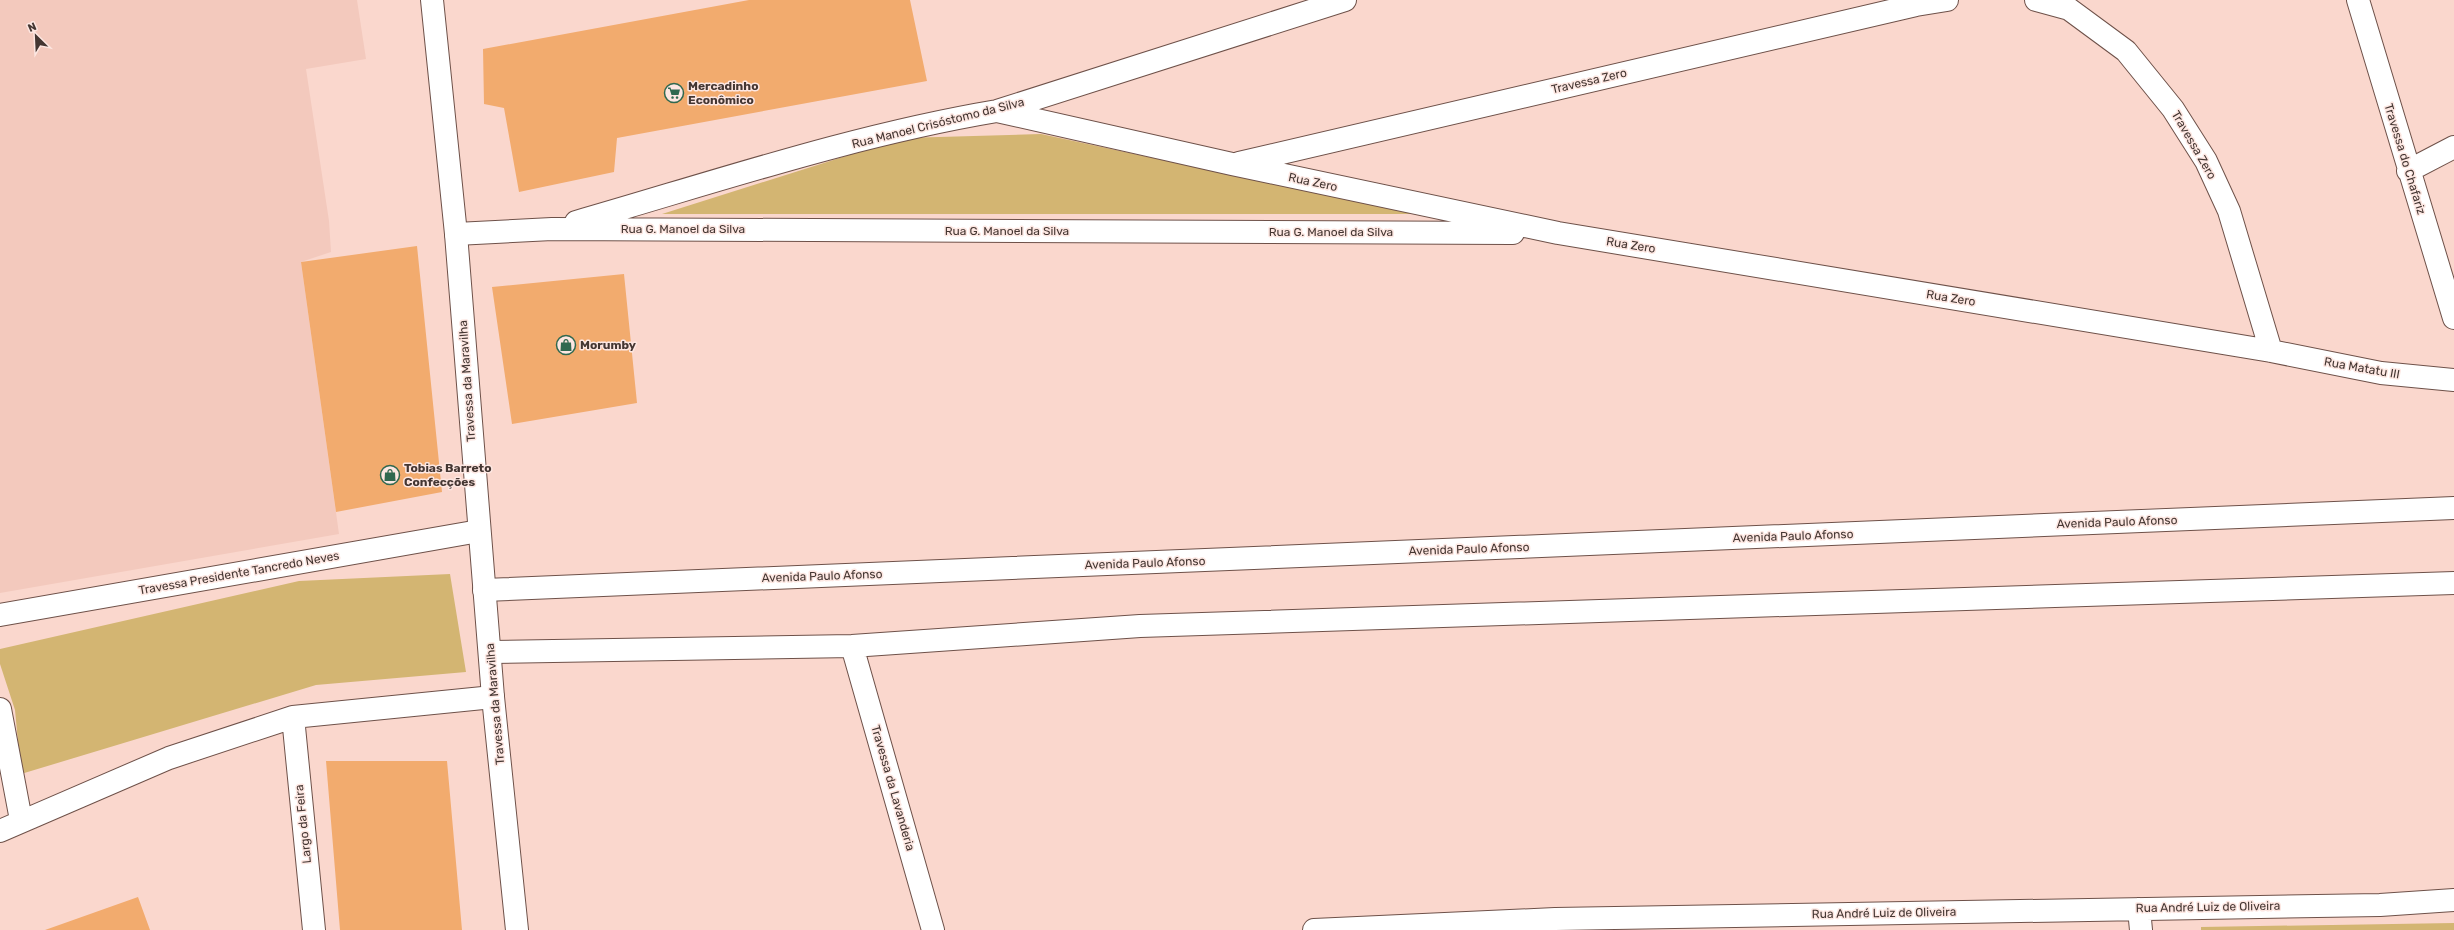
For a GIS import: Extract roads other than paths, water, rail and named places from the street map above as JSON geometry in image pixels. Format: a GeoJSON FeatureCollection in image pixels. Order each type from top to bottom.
{"type":"FeatureCollection","features":[{"type":"Feature","properties":{"kind":"street","name":"Travessa da Maravilha"},"geometry":{"type":"LineString","coordinates":[[432,0],[456,234],[493,697],[517,930]]}},
{"type":"Feature","properties":{"kind":"street","name":"Rua Manoel Crisóstomo da Silva"},"geometry":{"type":"LineString","coordinates":[[552,229],[806,156],[938,121],[997,111],[1345,0]]}},
{"type":"Feature","properties":{"kind":"street","name":"Travessa Zero"},"geometry":{"type":"LineString","coordinates":[[1232,164],[1916,5],[1947,0]]}},
{"type":"Feature","properties":{"kind":"street","name":"Travessa Zero"},"geometry":{"type":"LineString","coordinates":[[2036,0],[2069,9],[2126,51],[2173,108],[2206,161],[2229,211],[2271,351]]}},
{"type":"Feature","properties":{"kind":"street","name":"Travessa do Chafariz"},"geometry":{"type":"LineString","coordinates":[[2358,0],[2408,171],[2454,318]]}},
{"type":"Feature","properties":{"kind":"street","name":"Rua Zero"},"geometry":{"type":"LineString","coordinates":[[997,111],[1232,164],[1558,233],[2271,351]]}},
{"type":"Feature","properties":{"kind":"street"},"geometry":{"type":"LineString","coordinates":[[2408,171],[2454,147]]}},
{"type":"Feature","properties":{"kind":"street","name":"Rua G. Manoel da Silva"},"geometry":{"type":"LineString","coordinates":[[456,234],[552,229],[1558,233]]}},
{"type":"Feature","properties":{"kind":"street","name":"Rua Matatu III"},"geometry":{"type":"LineString","coordinates":[[2271,351],[2381,373],[2454,380]]}},
{"type":"Feature","properties":{"kind":"street","name":"Avenida Paulo Afonso"},"geometry":{"type":"LineString","coordinates":[[484,590],[2454,508]]}},
{"type":"Feature","properties":{"kind":"street","name":"Travessa Presidente Tancredo Neves"},"geometry":{"type":"LineString","coordinates":[[0,615],[479,531]]}},
{"type":"Feature","properties":{"kind":"street"},"geometry":{"type":"LineString","coordinates":[[490,652],[852,646],[1140,626],[2454,583]]}},
{"type":"Feature","properties":{"kind":"street","name":"Travessa da Lavanderia"},"geometry":{"type":"LineString","coordinates":[[852,646],[933,930]]}},
{"type":"Feature","properties":{"kind":"street"},"geometry":{"type":"LineString","coordinates":[[0,830],[169,758],[293,717],[493,697]]}},
{"type":"Feature","properties":{"kind":"street"},"geometry":{"type":"LineString","coordinates":[[0,708],[21,820]]}},
{"type":"Feature","properties":{"kind":"street","name":"Largo da Feira"},"geometry":{"type":"LineString","coordinates":[[293,717],[314,930]]}},
{"type":"Feature","properties":{"kind":"street","name":"Rua André Luiz de Oliveira"},"geometry":{"type":"LineString","coordinates":[[1314,930],[1555,919],[2380,905],[2454,900]]}},
{"type":"Feature","properties":{"kind":"street"},"geometry":{"type":"LineString","coordinates":[[2139,909],[2141,930]]}},
{"type":"Feature","properties":{"kind":"place","name":"Mercadinho Econômico"},"geometry":{"type":"Point","coordinates":[674,93]}},
{"type":"Feature","properties":{"kind":"place","name":"Morumby"},"geometry":{"type":"Point","coordinates":[566,345]}},
{"type":"Feature","properties":{"kind":"place","name":"Tobias Barreto Confecções"},"geometry":{"type":"Point","coordinates":[390,475]}}]}
